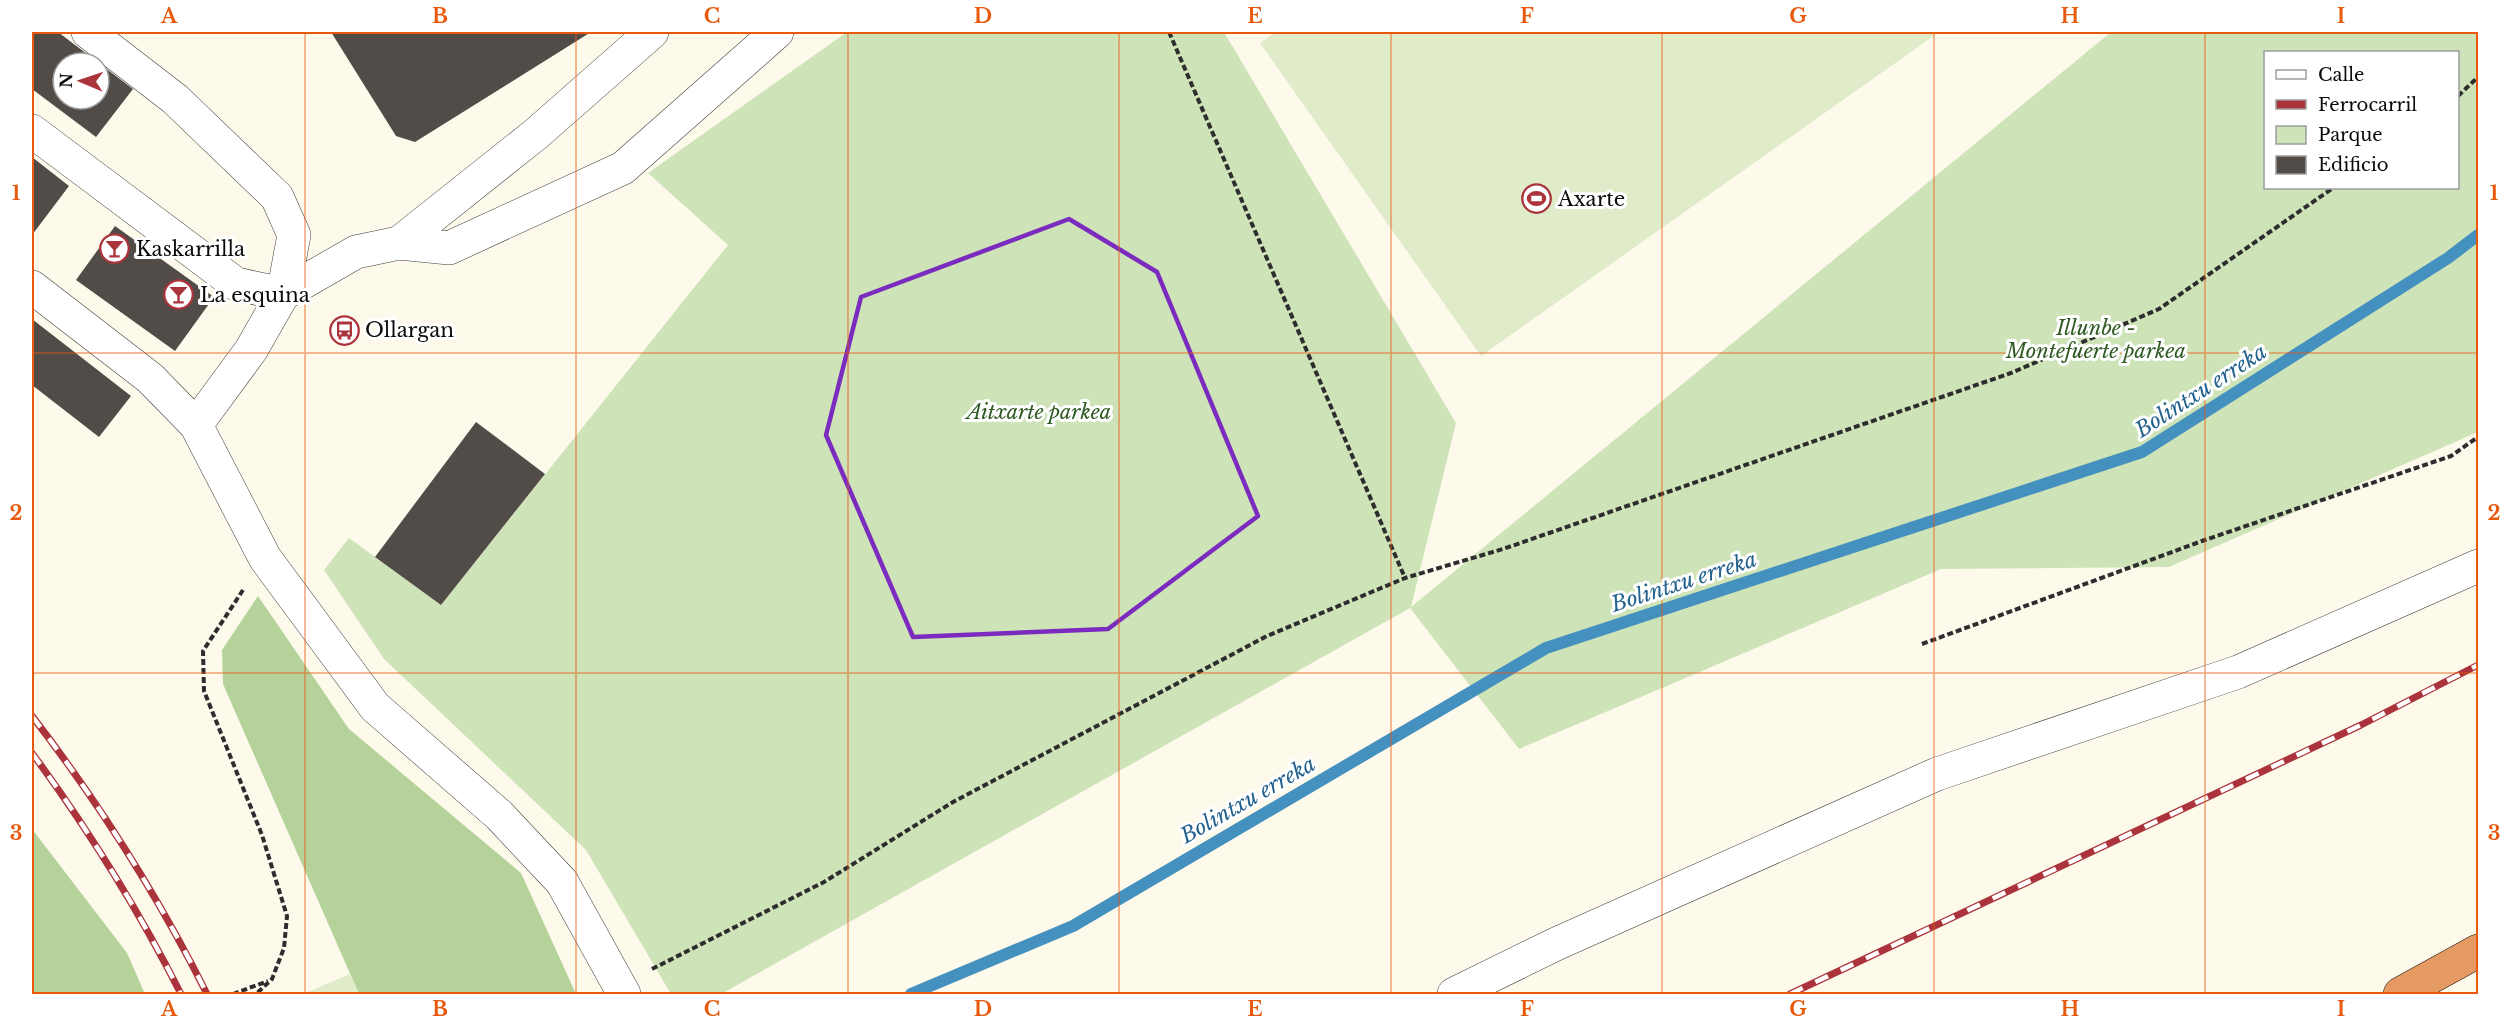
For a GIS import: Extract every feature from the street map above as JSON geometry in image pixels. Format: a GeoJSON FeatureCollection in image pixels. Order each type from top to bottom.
{"type":"FeatureCollection","features":[{"type":"Feature","properties":{"kind":"highway"},"geometry":{"type":"LineString","coordinates":[[2400,994],[2478,951]]}},
{"type":"Feature","properties":{"kind":"street"},"geometry":{"type":"LineString","coordinates":[[88,32],[175,99],[277,197],[294,234],[283,294],[251,350],[196,425]]}},
{"type":"Feature","properties":{"kind":"street"},"geometry":{"type":"LineString","coordinates":[[399,243],[536,134],[652,32]]}},
{"type":"Feature","properties":{"kind":"street"},"geometry":{"type":"LineString","coordinates":[[32,131],[236,284],[283,294],[356,252],[399,243],[449,248],[623,168],[777,32]]}},
{"type":"Feature","properties":{"kind":"street"},"geometry":{"type":"LineString","coordinates":[[32,287],[150,378],[196,425],[265,558],[375,707],[500,815],[562,882],[622,990]]}},
{"type":"Feature","properties":{"kind":"street"},"geometry":{"type":"LineString","coordinates":[[1454,994],[1665,895],[1937,774],[2238,672],[2478,566]]}},
{"type":"Feature","properties":{"kind":"path"},"geometry":{"type":"LineString","coordinates":[[1169,32],[1405,578]]}},
{"type":"Feature","properties":{"kind":"path"},"geometry":{"type":"LineString","coordinates":[[2459,94],[2478,78]]}},
{"type":"Feature","properties":{"kind":"path"},"geometry":{"type":"LineString","coordinates":[[622,990],[824,882],[953,802],[1267,636],[1405,578],[1503,549],[2011,373],[2159,309],[2332,189]]}},
{"type":"Feature","properties":{"kind":"path"},"geometry":{"type":"LineString","coordinates":[[1922,644],[2202,541],[2451,456],[2478,437]]}},
{"type":"Feature","properties":{"kind":"path"},"geometry":{"type":"LineString","coordinates":[[256,994],[272,979],[284,948],[287,916],[262,835],[204,691],[203,651],[265,558]]}},
{"type":"Feature","properties":{"kind":"path"},"geometry":{"type":"LineString","coordinates":[[233,994],[272,979]]}},
{"type":"Feature","properties":{"kind":"highlighted area"},"geometry":{"type":"Polygon","coordinates":[[[1069,219],[1157,272],[1258,516],[1108,629],[913,637],[826,435],[861,297],[1069,219]]]}},
{"type":"Feature","properties":{"kind":"green space","name":"Aitxarte parkea"},"geometry":{"type":"Polygon","coordinates":[[[847,32],[1224,32],[1456,423],[1411,607],[2111,32],[2478,32],[2478,432],[2169,567],[1941,569],[1519,749],[1410,608],[721,994],[671,994],[586,850],[384,659],[324,570],[349,538],[441,605],[728,245],[648,173],[847,32]]]}},
{"type":"Feature","properties":{"kind":"green space","name":"Axarte"},"geometry":{"type":"Polygon","coordinates":[[[1276,32],[1939,32],[1481,356],[1260,43],[1276,32]]]}},
{"type":"Feature","properties":{"kind":"green space"},"geometry":{"type":"Polygon","coordinates":[[[258,596],[349,729],[521,873],[576,994],[359,994],[223,684],[222,650],[258,596]]]}},
{"type":"Feature","properties":{"kind":"green space"},"geometry":{"type":"Polygon","coordinates":[[[32,829],[127,953],[145,994],[32,994],[32,829]]]}},
{"type":"Feature","properties":{"kind":"green space"},"geometry":{"type":"Polygon","coordinates":[[[350,974],[359,994],[303,994],[350,974]]]}},
{"type":"Feature","properties":{"kind":"building"},"geometry":{"type":"Polygon","coordinates":[[[32,32],[58,32],[83,51],[51,51],[51,103],[32,89],[32,32]]]}},
{"type":"Feature","properties":{"kind":"building"},"geometry":{"type":"Polygon","coordinates":[[[331,32],[591,32],[415,142],[396,136],[331,32]]]}},
{"type":"Feature","properties":{"kind":"building"},"geometry":{"type":"Polygon","coordinates":[[[111,72],[133,89],[96,137],[61,111],[111,111],[111,72]]]}},
{"type":"Feature","properties":{"kind":"building"},"geometry":{"type":"Polygon","coordinates":[[[32,157],[69,186],[32,235],[32,157]]]}},
{"type":"Feature","properties":{"kind":"building"},"geometry":{"type":"Polygon","coordinates":[[[115,226],[214,297],[175,351],[76,280],[115,226]]]}},
{"type":"Feature","properties":{"kind":"building"},"geometry":{"type":"Polygon","coordinates":[[[32,319],[131,396],[99,437],[32,385],[32,319]]]}},
{"type":"Feature","properties":{"kind":"building"},"geometry":{"type":"Polygon","coordinates":[[[476,422],[545,474],[441,605],[375,557],[476,422]]]}},
{"type":"Feature","properties":{"kind":"waterway","name":"Bolintxu erreka"},"geometry":{"type":"LineString","coordinates":[[911,994],[1073,926],[1546,648],[2142,452],[2448,258],[2478,235]]}},
{"type":"Feature","properties":{"kind":"railway"},"geometry":{"type":"LineString","coordinates":[[1790,994],[2361,725],[2478,665]]}},
{"type":"Feature","properties":{"kind":"railway"},"geometry":{"type":"LineString","coordinates":[[32,716],[104,816],[148,886],[207,994]]}},
{"type":"Feature","properties":{"kind":"railway"},"geometry":{"type":"LineString","coordinates":[[32,753],[111,870],[181,994]]}},
{"type":"Feature","properties":{"kind":"place","name":"Axarte"},"geometry":{"type":"Point","coordinates":[1537,199]}},
{"type":"Feature","properties":{"kind":"place","name":"Kaskarrilla"},"geometry":{"type":"Point","coordinates":[115,249]}},
{"type":"Feature","properties":{"kind":"place","name":"La esquina"},"geometry":{"type":"Point","coordinates":[179,295]}},
{"type":"Feature","properties":{"kind":"place","name":"Ollargan"},"geometry":{"type":"Point","coordinates":[344,330]}},
{"type":"Feature","properties":{"kind":"park label","name":"Illunbe - Montefuerte parkea"},"geometry":{"type":"Point","coordinates":[2096,340]}}]}
